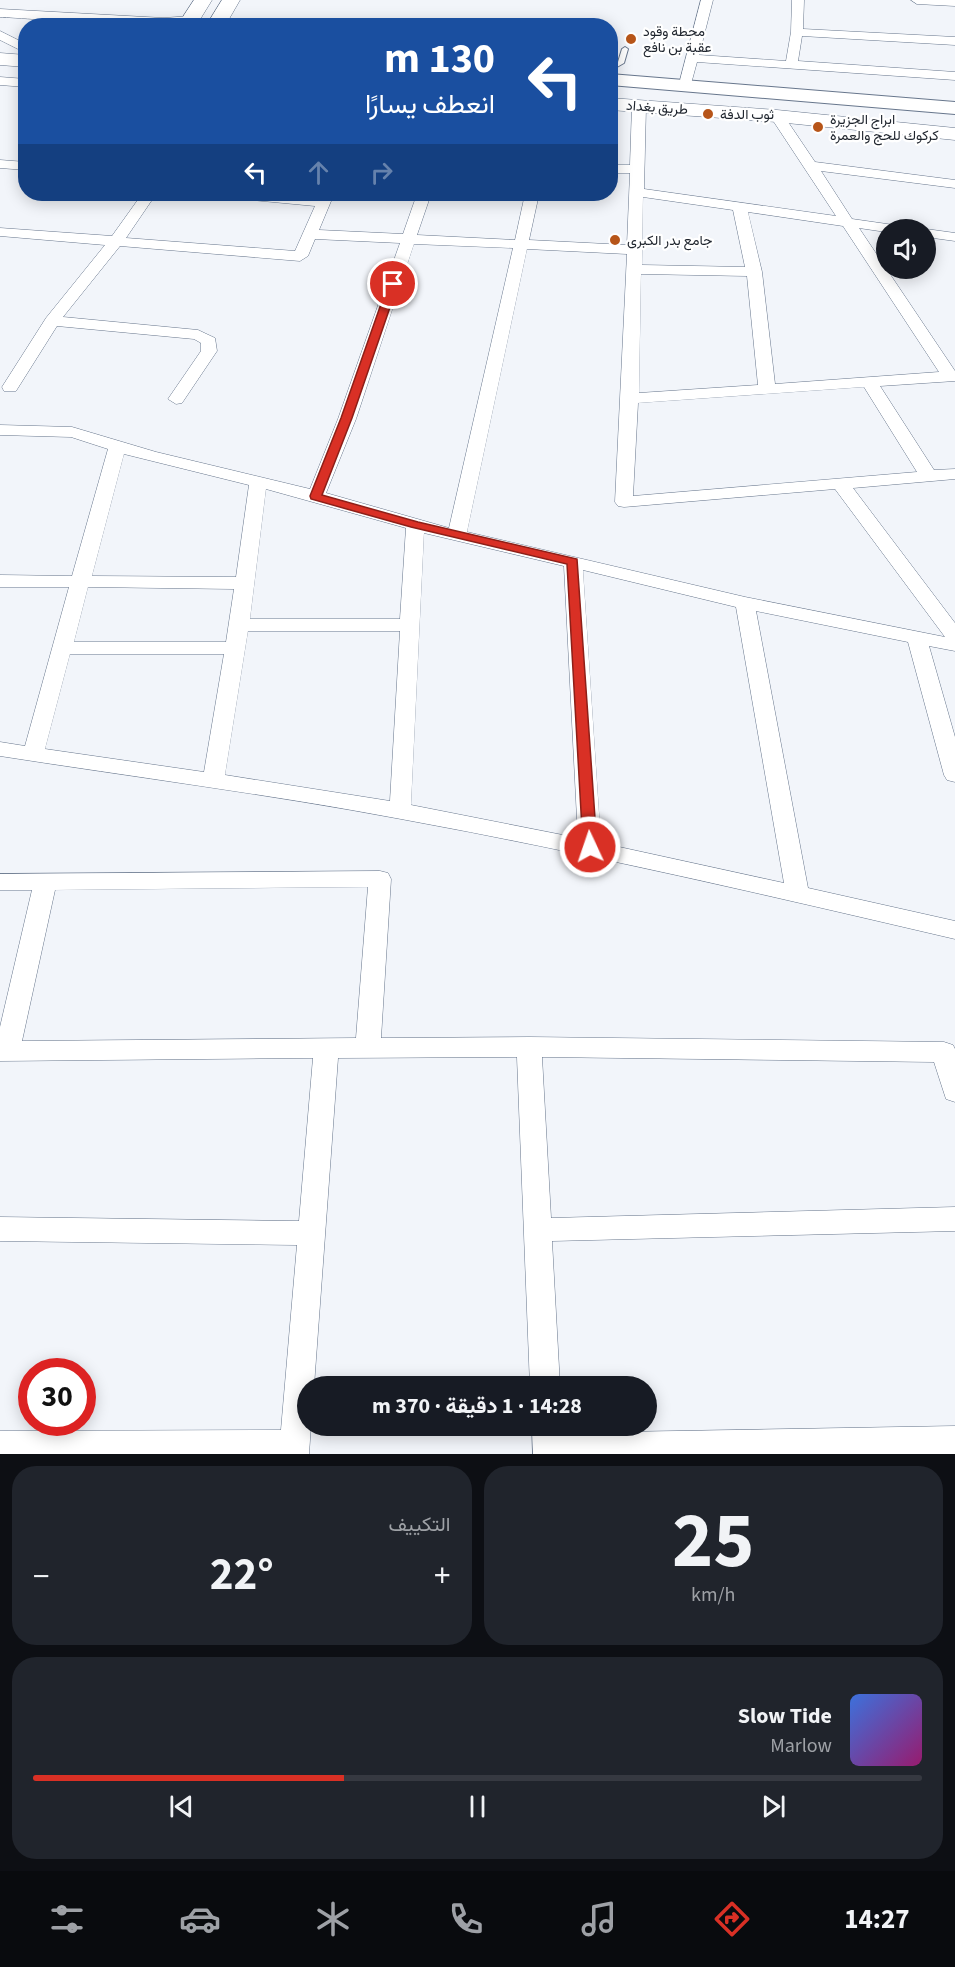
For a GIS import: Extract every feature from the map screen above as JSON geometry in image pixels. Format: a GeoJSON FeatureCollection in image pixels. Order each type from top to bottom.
{"type":"FeatureCollection","features":[{"type":"Feature","properties":{"kind":"main road"},"geometry":{"type":"LineString","coordinates":[[191,18],[203,0]]}},
{"type":"Feature","properties":{"kind":"main road"},"geometry":{"type":"LineString","coordinates":[[220,18],[231,0]]}},
{"type":"Feature","properties":{"kind":"main road"},"geometry":{"type":"LineString","coordinates":[[0,47],[18,48]]}},
{"type":"Feature","properties":{"kind":"main road"},"geometry":{"type":"LineString","coordinates":[[0,59],[18,60]]}},
{"type":"Feature","properties":{"kind":"main road"},"geometry":{"type":"LineString","coordinates":[[618,80],[679,84],[731,93],[955,108]]}},
{"type":"Feature","properties":{"kind":"main road","name":"طريق بغداد"},"geometry":{"type":"LineString","coordinates":[[618,90],[731,93],[955,118]]}},
{"type":"Feature","properties":{"kind":"main road","name":"طريق بغداد"},"geometry":{"type":"LineString","coordinates":[[618,105],[777,116],[955,134]]}},
{"type":"Feature","properties":{"kind":"street"},"geometry":{"type":"LineString","coordinates":[[679,84],[692,58],[707,0]]}},
{"type":"Feature","properties":{"kind":"street"},"geometry":{"type":"LineString","coordinates":[[791,65],[797,32],[798,0]]}},
{"type":"Feature","properties":{"kind":"street"},"geometry":{"type":"LineString","coordinates":[[917,0],[955,2]]}},
{"type":"Feature","properties":{"kind":"street"},"geometry":{"type":"LineString","coordinates":[[0,13],[91,18]]}},
{"type":"Feature","properties":{"kind":"street"},"geometry":{"type":"LineString","coordinates":[[797,32],[955,41]]}},
{"type":"Feature","properties":{"kind":"street"},"geometry":{"type":"LineString","coordinates":[[0,35],[18,45]]}},
{"type":"Feature","properties":{"kind":"street"},"geometry":{"type":"LineString","coordinates":[[692,58],[955,76]]}},
{"type":"Feature","properties":{"kind":"street"},"geometry":{"type":"LineString","coordinates":[[0,81],[18,82]]}},
{"type":"Feature","properties":{"kind":"street"},"geometry":{"type":"LineString","coordinates":[[639,106],[630,399],[624,502],[839,482],[955,474]]}},
{"type":"Feature","properties":{"kind":"street"},"geometry":{"type":"LineString","coordinates":[[777,116],[952,377]]}},
{"type":"Feature","properties":{"kind":"street"},"geometry":{"type":"LineString","coordinates":[[0,164],[18,165]]}},
{"type":"Feature","properties":{"kind":"street"},"geometry":{"type":"LineString","coordinates":[[810,166],[955,184]]}},
{"type":"Feature","properties":{"kind":"street"},"geometry":{"type":"LineString","coordinates":[[618,168],[637,169]]}},
{"type":"Feature","properties":{"kind":"street"},"geometry":{"type":"LineString","coordinates":[[636,192],[876,226]]}},
{"type":"Feature","properties":{"kind":"street"},"geometry":{"type":"LineString","coordinates":[[10,387],[52,321],[116,241],[144,201]]}},
{"type":"Feature","properties":{"kind":"street"},"geometry":{"type":"LineString","coordinates":[[0,232],[300,256],[324,201]]}},
{"type":"Feature","properties":{"kind":"street"},"geometry":{"type":"LineString","coordinates":[[316,496],[347,418],[422,201]]}},
{"type":"Feature","properties":{"kind":"street"},"geometry":{"type":"LineString","coordinates":[[457,535],[530,201]]}},
{"type":"Feature","properties":{"kind":"street"},"geometry":{"type":"LineString","coordinates":[[740,207],[754,272],[767,388]]}},
{"type":"Feature","properties":{"kind":"street"},"geometry":{"type":"LineString","coordinates":[[310,234],[635,250]]}},
{"type":"Feature","properties":{"kind":"street"},"geometry":{"type":"LineString","coordinates":[[936,234],[955,237]]}},
{"type":"Feature","properties":{"kind":"street"},"geometry":{"type":"LineString","coordinates":[[634,269],[754,272]]}},
{"type":"Feature","properties":{"kind":"street"},"geometry":{"type":"LineString","coordinates":[[52,321],[198,335],[209,341],[208,351],[176,399]]}},
{"type":"Feature","properties":{"kind":"street"},"geometry":{"type":"LineString","coordinates":[[630,399],[952,377]]}},
{"type":"Feature","properties":{"kind":"street"},"geometry":{"type":"LineString","coordinates":[[870,383],[929,476]]}},
{"type":"Feature","properties":{"kind":"street"},"geometry":{"type":"LineString","coordinates":[[0,430],[72,432],[151,456],[316,496],[415,525],[745,603],[955,645]]}},
{"type":"Feature","properties":{"kind":"street"},"geometry":{"type":"LineString","coordinates":[[33,754],[118,445]]}},
{"type":"Feature","properties":{"kind":"street"},"geometry":{"type":"LineString","coordinates":[[839,482],[955,637]]}},
{"type":"Feature","properties":{"kind":"street"},"geometry":{"type":"LineString","coordinates":[[214,779],[239,625],[258,483]]}},
{"type":"Feature","properties":{"kind":"street"},"geometry":{"type":"LineString","coordinates":[[400,811],[415,525]]}},
{"type":"Feature","properties":{"kind":"street"},"geometry":{"type":"LineString","coordinates":[[573,562],[590,847]]}},
{"type":"Feature","properties":{"kind":"street"},"geometry":{"type":"LineString","coordinates":[[0,581],[244,583]]}},
{"type":"Feature","properties":{"kind":"street"},"geometry":{"type":"LineString","coordinates":[[745,603],[798,894]]}},
{"type":"Feature","properties":{"kind":"street"},"geometry":{"type":"LineString","coordinates":[[239,625],[410,625]]}},
{"type":"Feature","properties":{"kind":"street"},"geometry":{"type":"LineString","coordinates":[[917,638],[955,775]]}},
{"type":"Feature","properties":{"kind":"street"},"geometry":{"type":"LineString","coordinates":[[62,648],[235,648]]}},
{"type":"Feature","properties":{"kind":"street"},"geometry":{"type":"LineString","coordinates":[[0,748],[214,779],[590,847],[955,930]]}},
{"type":"Feature","properties":{"kind":"street"},"geometry":{"type":"LineString","coordinates":[[0,882],[380,879],[368,1048]]}},
{"type":"Feature","properties":{"kind":"street"},"geometry":{"type":"LineString","coordinates":[[45,882],[3,1051],[529,1047],[944,1052],[955,1092]]}},
{"type":"Feature","properties":{"kind":"street"},"geometry":{"type":"LineString","coordinates":[[529,1047],[544,1376]]}},
{"type":"Feature","properties":{"kind":"street"},"geometry":{"type":"LineString","coordinates":[[0,1445],[295,1449],[326,1048]]}},
{"type":"Feature","properties":{"kind":"street"},"geometry":{"type":"LineString","coordinates":[[537,1230],[955,1219]]}},
{"type":"Feature","properties":{"kind":"street"},"geometry":{"type":"LineString","coordinates":[[0,1229],[312,1233]]}},
{"type":"Feature","properties":{"kind":"street"},"geometry":{"type":"LineString","coordinates":[[547,1442],[955,1440]]}},
{"type":"Feature","properties":{"kind":"lane"},"geometry":{"type":"LineString","coordinates":[[618,65],[621,63],[625,49]]}},
{"type":"Feature","properties":{"kind":"place","name":"محطة وقود عقبة بن نافع"},"geometry":{"type":"Point","coordinates":[631,39]}},
{"type":"Feature","properties":{"kind":"place","name":"ثوب الدفة"},"geometry":{"type":"Point","coordinates":[708,114]}},
{"type":"Feature","properties":{"kind":"place","name":"ابراج الجزيرة كركوك للحج والعمرة"},"geometry":{"type":"Point","coordinates":[818,127]}},
{"type":"Feature","properties":{"kind":"place","name":"جامع بدر الكبرى"},"geometry":{"type":"Point","coordinates":[615,240]}},
{"type":"Feature","properties":{"kind":"route"},"geometry":{"type":"LineString","coordinates":[[393,284],[347,418],[316,496],[415,525],[573,562],[590,847]]}}]}
